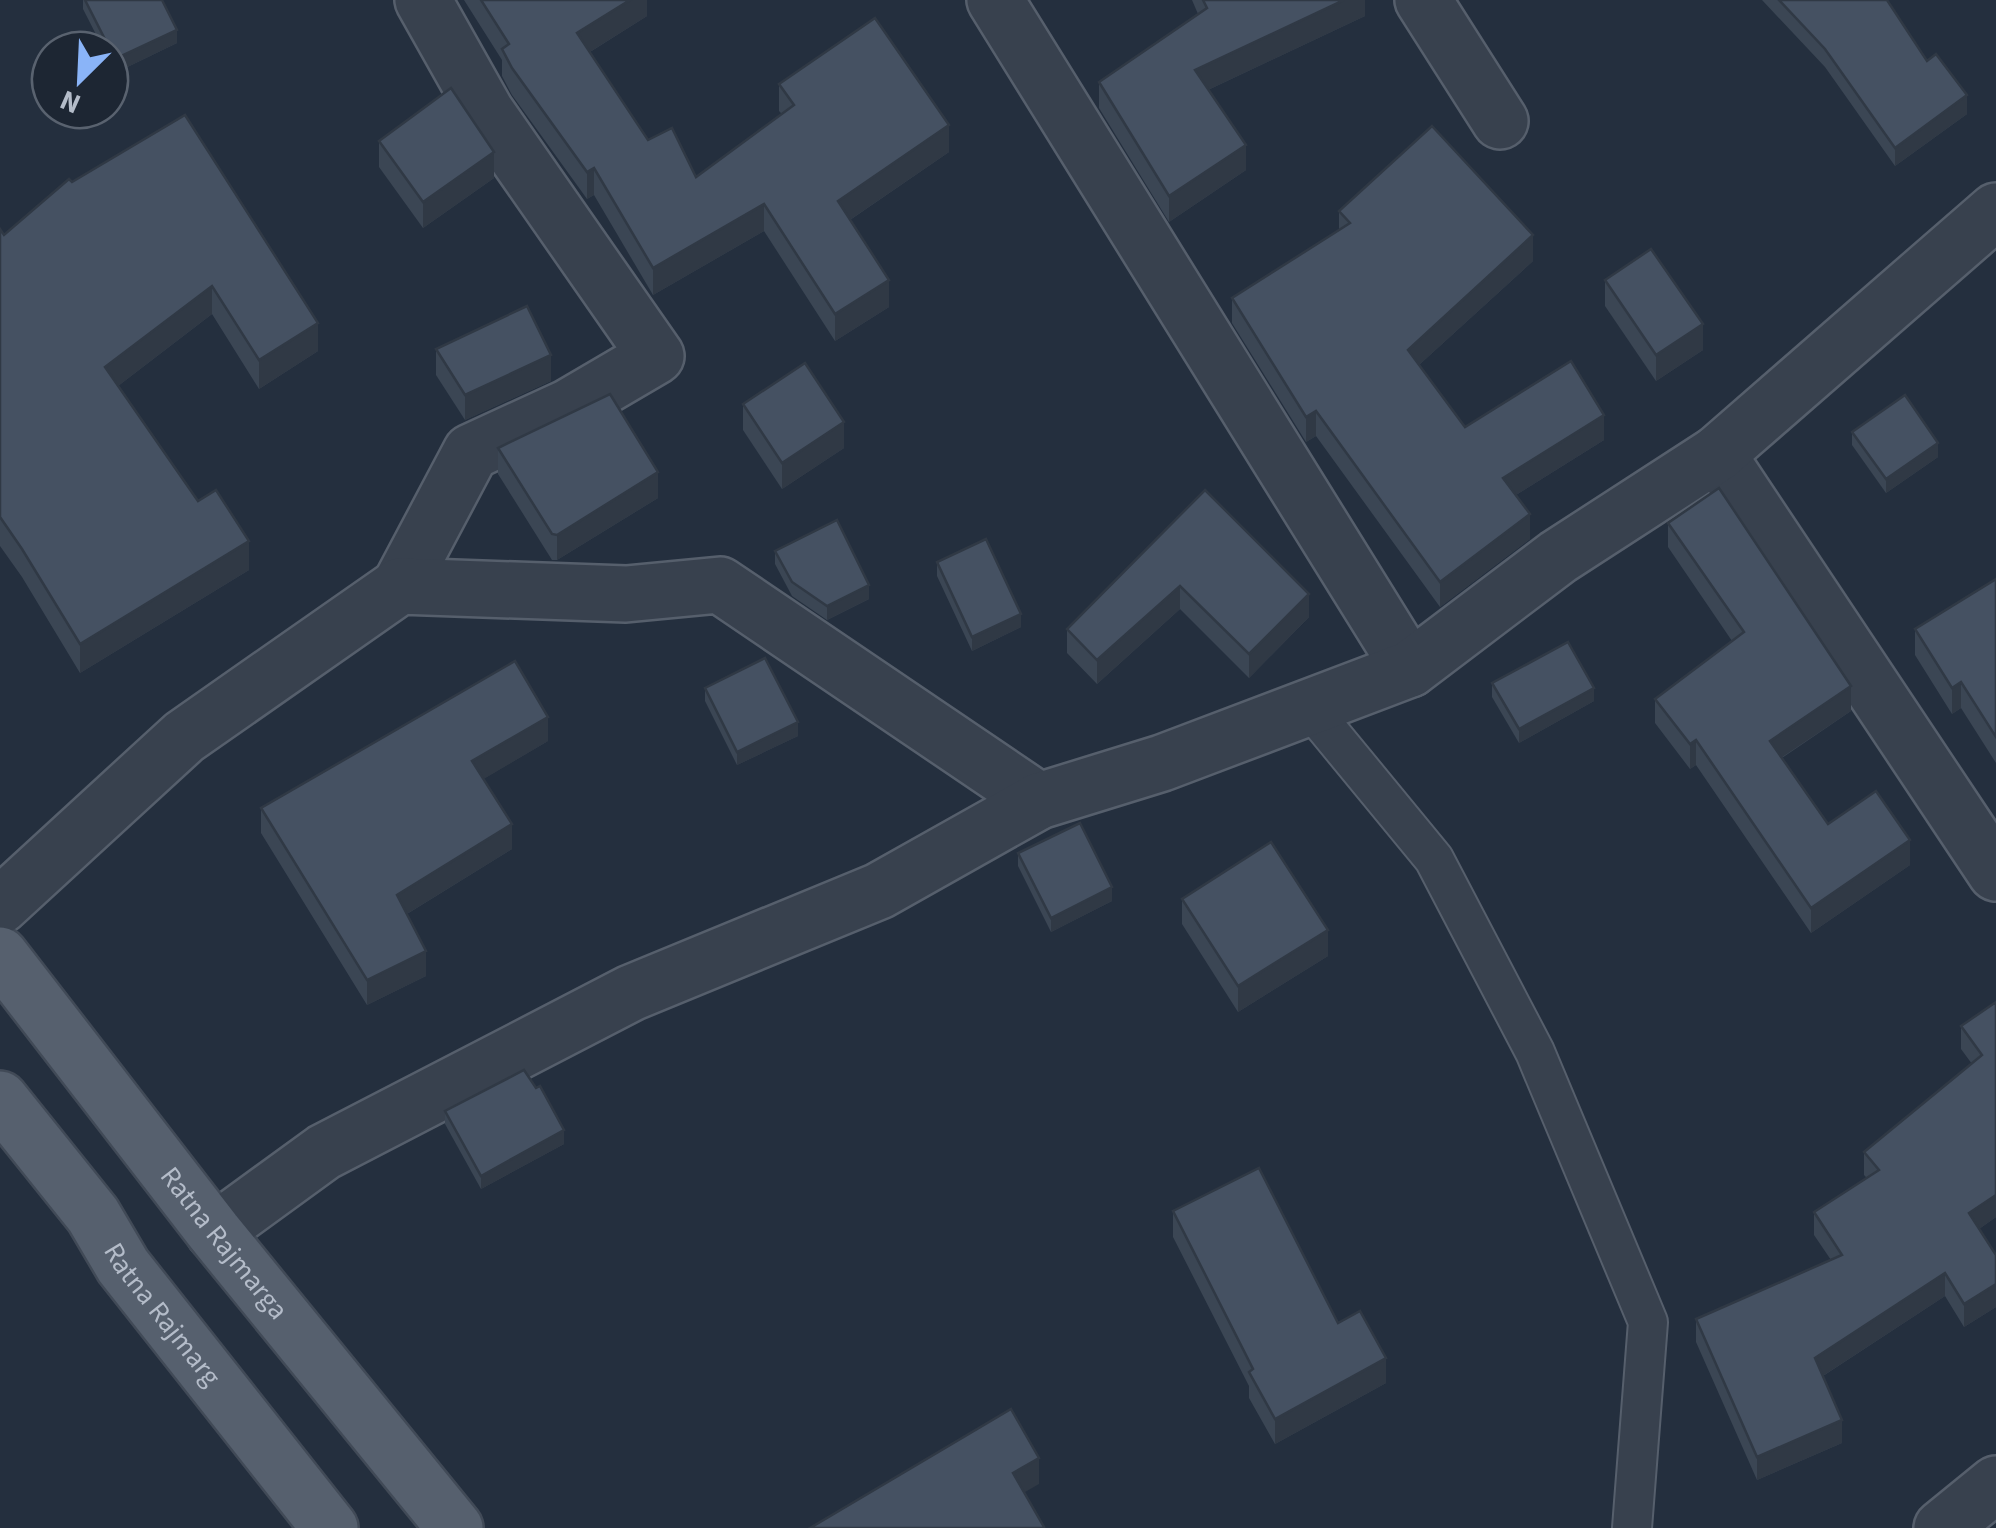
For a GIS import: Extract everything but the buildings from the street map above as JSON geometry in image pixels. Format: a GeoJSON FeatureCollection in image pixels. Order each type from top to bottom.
{"type":"FeatureCollection","features":[{"type":"Feature","properties":{"kind":"main road","name":"Ratna Rajmarga"},"geometry":{"type":"LineString","coordinates":[[0,955],[214,1232],[455,1528]]}},
{"type":"Feature","properties":{"kind":"main road","name":"Ratna Rajmarg"},"geometry":{"type":"LineString","coordinates":[[0,1100],[93,1215],[123,1266],[330,1528]]}},
{"type":"Feature","properties":{"kind":"street"},"geometry":{"type":"LineString","coordinates":[[0,906],[184,737],[400,586],[472,452],[569,407],[656,356],[486,112],[423,0]]}},
{"type":"Feature","properties":{"kind":"street"},"geometry":{"type":"LineString","coordinates":[[994,0],[1410,668]]}},
{"type":"Feature","properties":{"kind":"street"},"geometry":{"type":"LineString","coordinates":[[1423,0],[1500,122]]}},
{"type":"Feature","properties":{"kind":"street"},"geometry":{"type":"LineString","coordinates":[[214,1232],[324,1152],[631,993],[879,891],[1038,801],[1162,763],[1410,668],[1558,556],[1717,454],[1996,211]]}},
{"type":"Feature","properties":{"kind":"street"},"geometry":{"type":"LineString","coordinates":[[1717,454],[1996,873]]}},
{"type":"Feature","properties":{"kind":"street"},"geometry":{"type":"LineString","coordinates":[[400,586],[626,594],[720,584],[1038,801]]}},
{"type":"Feature","properties":{"kind":"street"},"geometry":{"type":"LineString","coordinates":[[1942,1528],[1996,1484]]}},
{"type":"Feature","properties":{"kind":"lane"},"geometry":{"type":"LineString","coordinates":[[1309,708],[1434,859],[1536,1052],[1648,1322],[1632,1528]]}}]}
